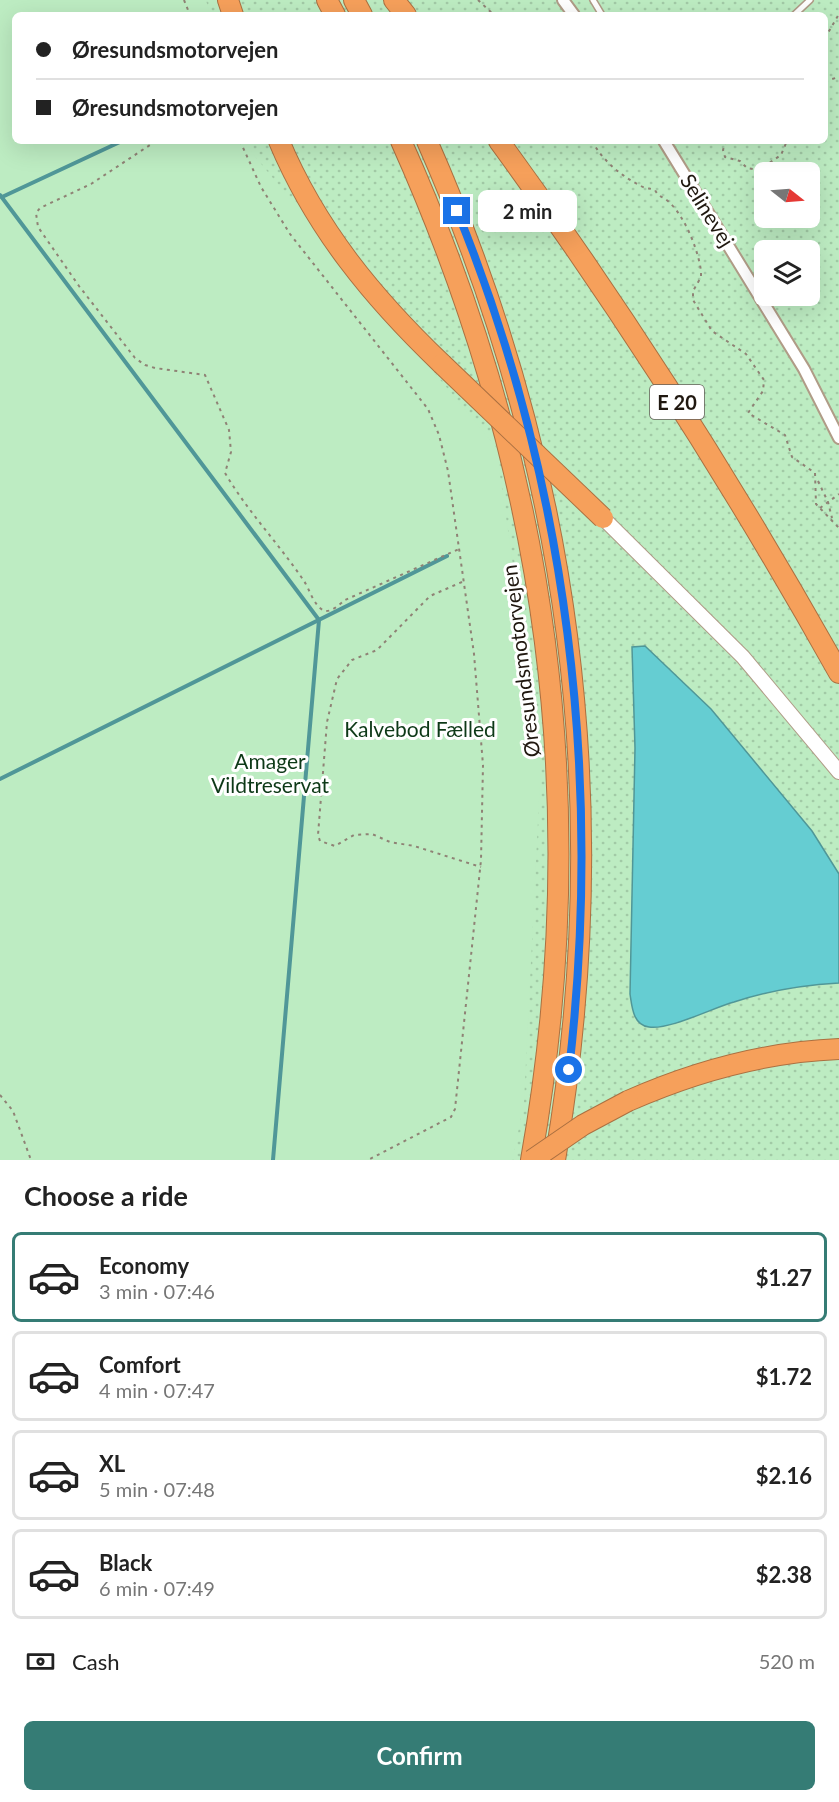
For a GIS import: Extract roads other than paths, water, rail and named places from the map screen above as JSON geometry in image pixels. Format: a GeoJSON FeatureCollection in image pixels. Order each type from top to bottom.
{"type":"FeatureCollection","features":[{"type":"Feature","properties":{"kind":"highway"},"geometry":{"type":"LineString","coordinates":[[394,0],[404,12]]}},
{"type":"Feature","properties":{"kind":"highway"},"geometry":{"type":"LineString","coordinates":[[280,144],[308,203],[340,253],[384,305],[442,364],[603,518]]}},
{"type":"Feature","properties":{"kind":"highway","name":"Øresundsmotorvejen"},"geometry":{"type":"LineString","coordinates":[[402,144],[459,281],[491,379],[524,509],[544,631],[558,785],[558,904],[551,1018],[531,1160]]}},
{"type":"Feature","properties":{"kind":"highway"},"geometry":{"type":"LineString","coordinates":[[428,144],[482,274],[513,370],[541,476],[566,617],[577,717],[582,879],[574,1020],[555,1160]]}},
{"type":"Feature","properties":{"kind":"highway","name":"E 20"},"geometry":{"type":"LineString","coordinates":[[501,144],[594,276],[683,411],[778,566],[839,673]]}},
{"type":"Feature","properties":{"kind":"highway"},"geometry":{"type":"LineString","coordinates":[[531,1160],[583,1125],[628,1101],[679,1080],[727,1065],[776,1055],[839,1049]]}},
{"type":"Feature","properties":{"kind":"street","name":"Selinevej"},"geometry":{"type":"LineString","coordinates":[[666,144],[804,369],[836,433]]}},
{"type":"Feature","properties":{"kind":"street"},"geometry":{"type":"LineString","coordinates":[[603,518],[743,657],[839,772]]}},
{"type":"Feature","properties":{"kind":"lane"},"geometry":{"type":"LineString","coordinates":[[797,12],[810,0]]}},
{"type":"Feature","properties":{"kind":"lane"},"geometry":{"type":"LineString","coordinates":[[836,433],[839,416]]}},
{"type":"Feature","properties":{"kind":"water"},"geometry":{"type":"Polygon","coordinates":[[[645,646],[711,709],[812,831],[839,874],[839,983],[799,987],[759,995],[658,1027],[644,1026],[636,1019],[630,994],[635,748],[632,647],[645,646]]]}},
{"type":"Feature","properties":{"kind":"waterway"},"geometry":{"type":"LineString","coordinates":[[2,197],[116,144]]}},
{"type":"Feature","properties":{"kind":"waterway"},"geometry":{"type":"LineString","coordinates":[[0,195],[319,620],[273,1160]]}},
{"type":"Feature","properties":{"kind":"waterway"},"geometry":{"type":"LineString","coordinates":[[0,779],[447,556]]}},
{"type":"Feature","properties":{"kind":"park label","name":"Kalvebod Fælled"},"geometry":{"type":"Point","coordinates":[420,728]}},
{"type":"Feature","properties":{"kind":"park label","name":"Amager Vildtreservat"},"geometry":{"type":"Point","coordinates":[270,772]}}]}
